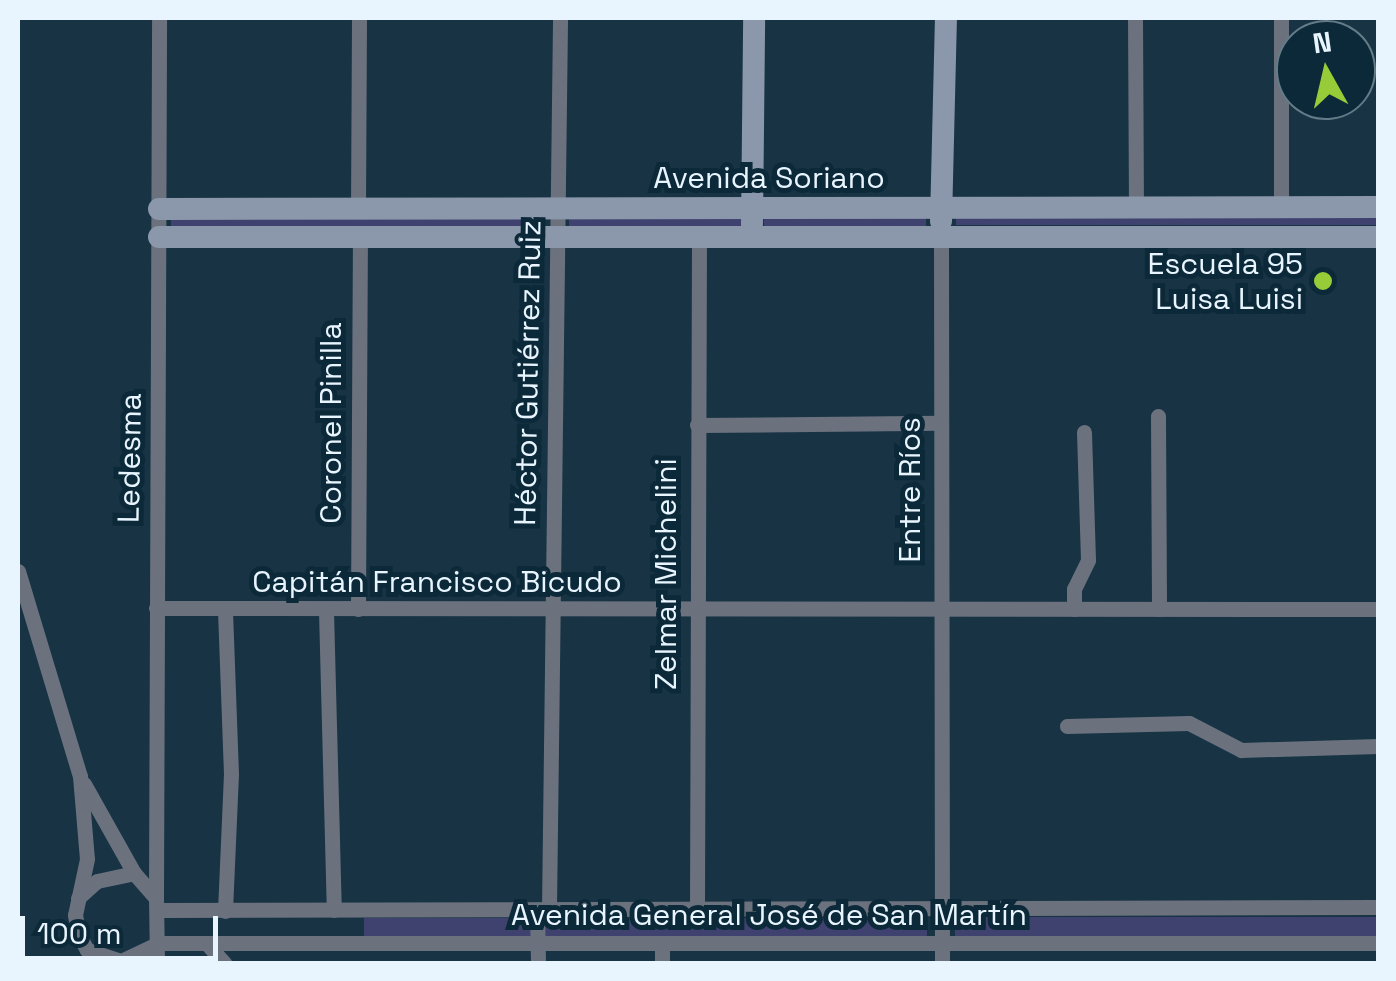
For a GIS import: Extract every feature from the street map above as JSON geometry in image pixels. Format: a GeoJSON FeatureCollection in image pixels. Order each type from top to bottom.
{"type":"FeatureCollection","features":[{"type":"Feature","properties":{"kind":"street","name":"Ledesma"},"geometry":{"type":"LineString","coordinates":[[158,904],[159,18]]}},
{"type":"Feature","properties":{"kind":"street"},"geometry":{"type":"LineString","coordinates":[[358,209],[359,18]]}},
{"type":"Feature","properties":{"kind":"street","name":"Héctor Gutiérrez Ruiz"},"geometry":{"type":"LineString","coordinates":[[538,964],[552,611],[560,18]]}},
{"type":"Feature","properties":{"kind":"street"},"geometry":{"type":"LineString","coordinates":[[752,238],[754,18]]}},
{"type":"Feature","properties":{"kind":"street","name":"Entre Ríos"},"geometry":{"type":"LineString","coordinates":[[942,964],[941,208],[946,18]]}},
{"type":"Feature","properties":{"kind":"street"},"geometry":{"type":"LineString","coordinates":[[1135,18],[1136,208]]}},
{"type":"Feature","properties":{"kind":"street"},"geometry":{"type":"LineString","coordinates":[[1281,18],[1281,207]]}},
{"type":"Feature","properties":{"kind":"street","name":"Avenida Soriano"},"geometry":{"type":"LineString","coordinates":[[159,209],[1378,207]]}},
{"type":"Feature","properties":{"kind":"street","name":"Coronel Pinilla"},"geometry":{"type":"LineString","coordinates":[[358,609],[360,236]]}},
{"type":"Feature","properties":{"kind":"street","name":"Avenida Soriano"},"geometry":{"type":"LineString","coordinates":[[160,237],[1378,237]]}},
{"type":"Feature","properties":{"kind":"street","name":"Zelmar Michelini"},"geometry":{"type":"LineString","coordinates":[[698,909],[694,610],[699,238]]}},
{"type":"Feature","properties":{"kind":"street"},"geometry":{"type":"LineString","coordinates":[[1158,416],[1158,609]]}},
{"type":"Feature","properties":{"kind":"street"},"geometry":{"type":"LineString","coordinates":[[697,426],[941,423]]}},
{"type":"Feature","properties":{"kind":"street"},"geometry":{"type":"LineString","coordinates":[[1074,609],[1074,589],[1088,560],[1084,432]]}},
{"type":"Feature","properties":{"kind":"street"},"geometry":{"type":"LineString","coordinates":[[18,571],[80,776],[87,859],[78,898],[79,936],[88,950],[110,961],[136,957],[159,943]]}},
{"type":"Feature","properties":{"kind":"street","name":"Capitán Francisco Bicudo"},"geometry":{"type":"LineString","coordinates":[[156,608],[1378,609]]}},
{"type":"Feature","properties":{"kind":"street"},"geometry":{"type":"LineString","coordinates":[[225,609],[231,774],[225,910]]}},
{"type":"Feature","properties":{"kind":"street"},"geometry":{"type":"LineString","coordinates":[[326,611],[334,910]]}},
{"type":"Feature","properties":{"kind":"street"},"geometry":{"type":"LineString","coordinates":[[1068,726],[1189,723],[1241,750],[1378,746]]}},
{"type":"Feature","properties":{"kind":"street"},"geometry":{"type":"LineString","coordinates":[[80,776],[131,867],[158,904],[157,964]]}},
{"type":"Feature","properties":{"kind":"street"},"geometry":{"type":"LineString","coordinates":[[78,898],[97,882],[156,851]]}},
{"type":"Feature","properties":{"kind":"street","name":"Avenida General José de San Martín"},"geometry":{"type":"LineString","coordinates":[[158,904],[225,910],[1378,907]]}},
{"type":"Feature","properties":{"kind":"street"},"geometry":{"type":"LineString","coordinates":[[662,942],[662,964]]}},
{"type":"Feature","properties":{"kind":"street","name":"Avenida General José de San Martín"},"geometry":{"type":"LineString","coordinates":[[159,943],[1378,943]]}},
{"type":"Feature","properties":{"kind":"street"},"geometry":{"type":"LineString","coordinates":[[208,946],[225,964]]}},
{"type":"Feature","properties":{"kind":"shaded area"},"geometry":{"type":"Polygon","coordinates":[[[956,213],[1378,213],[1378,225],[956,225],[956,213]]]}},
{"type":"Feature","properties":{"kind":"shaded area"},"geometry":{"type":"Polygon","coordinates":[[[764,214],[926,214],[926,226],[764,226],[764,214]]]}},
{"type":"Feature","properties":{"kind":"shaded area"},"geometry":{"type":"Polygon","coordinates":[[[171,215],[540,215],[540,227],[171,227],[171,215]]]}},
{"type":"Feature","properties":{"kind":"shaded area"},"geometry":{"type":"Polygon","coordinates":[[[569,215],[743,215],[743,226],[569,226],[569,215]]]}},
{"type":"Feature","properties":{"kind":"shaded area"},"geometry":{"type":"Polygon","coordinates":[[[955,917],[1378,917],[1378,937],[955,937],[955,917]]]}},
{"type":"Feature","properties":{"kind":"shaded area"},"geometry":{"type":"Polygon","coordinates":[[[364,918],[927,918],[927,936],[364,936],[364,918]]]}},
{"type":"Feature","properties":{"kind":"place","name":"Escuela 95 Luisa Luisi"},"geometry":{"type":"Point","coordinates":[1323,281]}}]}
